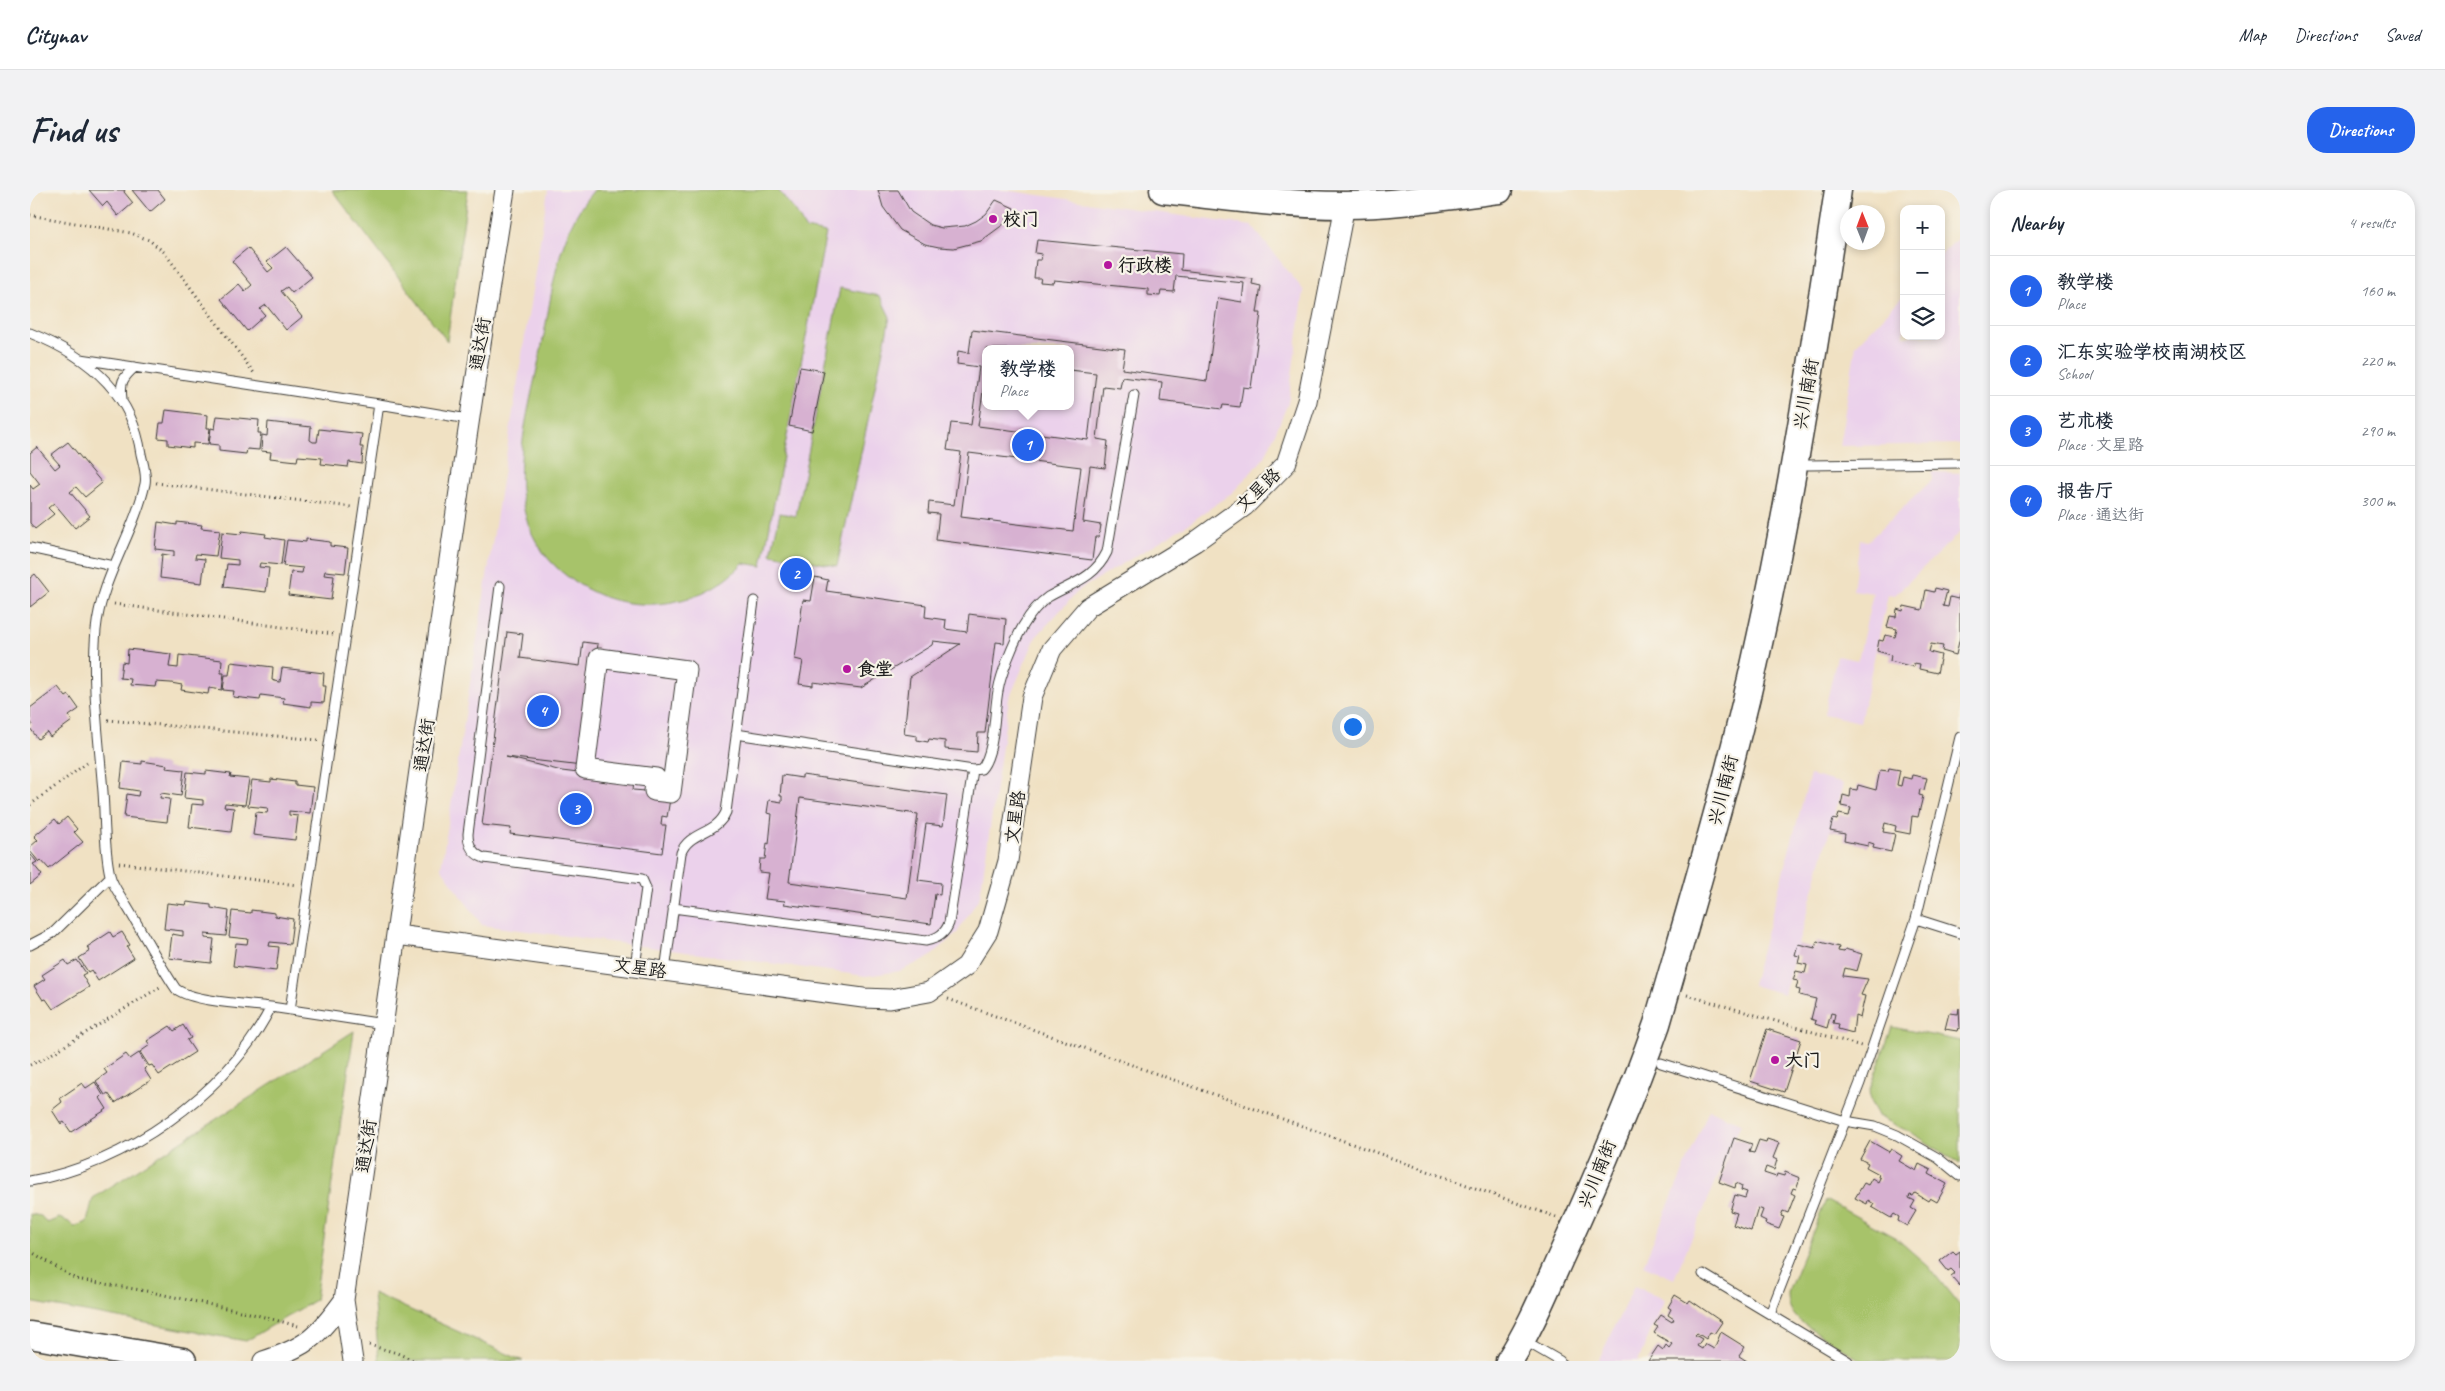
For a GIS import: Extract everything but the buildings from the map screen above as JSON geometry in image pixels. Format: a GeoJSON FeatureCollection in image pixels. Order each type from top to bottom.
{"type":"FeatureCollection","features":[{"type":"Feature","properties":{"kind":"street","name":"通达街"},"geometry":{"type":"LineString","coordinates":[[344,1300],[397,936],[468,420],[505,190]]}},
{"type":"Feature","properties":{"kind":"street"},"geometry":{"type":"LineString","coordinates":[[1163,190],[1248,200],[1345,205],[1425,199],[1499,190]]}},
{"type":"Feature","properties":{"kind":"street","name":"兴川南街"},"geometry":{"type":"LineString","coordinates":[[1509,1361],[1524,1339],[1576,1224],[1657,1024],[1720,803],[1762,634],[1806,403],[1838,190]]}},
{"type":"Feature","properties":{"kind":"street"},"geometry":{"type":"LineString","coordinates":[[1853,205],[1856,190]]}},
{"type":"Feature","properties":{"kind":"street","name":"文星路"},"geometry":{"type":"LineString","coordinates":[[397,936],[864,998],[890,999],[929,992],[966,966],[988,931],[1008,861],[1032,697],[1052,649],[1088,607],[1195,542],[1238,511],[1286,464],[1307,401],[1345,205]]}},
{"type":"Feature","properties":{"kind":"street","name":"兴川南街"},"geometry":{"type":"LineString","coordinates":[[1529,1353],[1661,1064],[1682,994],[1759,708],[1808,465],[1846,250]]}},
{"type":"Feature","properties":{"kind":"street"},"geometry":{"type":"LineString","coordinates":[[599,658],[687,670],[671,793],[654,791],[656,778],[585,768],[599,658]]}},
{"type":"Feature","properties":{"kind":"street"},"geometry":{"type":"LineString","coordinates":[[263,1361],[294,1351],[321,1332],[344,1300]]}},
{"type":"Feature","properties":{"kind":"street"},"geometry":{"type":"LineString","coordinates":[[344,1300],[353,1361]]}},
{"type":"Feature","properties":{"kind":"street"},"geometry":{"type":"LineString","coordinates":[[30,1335],[183,1361]]}},
{"type":"Feature","properties":{"kind":"lane"},"geometry":{"type":"LineString","coordinates":[[30,333],[52,342],[98,372],[122,399],[134,420],[146,482],[101,602],[94,655],[97,719],[110,877],[170,980],[176,989],[183,994],[384,1024]]}},
{"type":"Feature","properties":{"kind":"lane"},"geometry":{"type":"LineString","coordinates":[[78,359],[379,404],[468,420]]}},
{"type":"Feature","properties":{"kind":"lane"},"geometry":{"type":"LineString","coordinates":[[122,399],[120,385],[123,377],[135,368]]}},
{"type":"Feature","properties":{"kind":"lane"},"geometry":{"type":"LineString","coordinates":[[736,734],[973,770],[981,769],[988,758],[998,689],[1022,628],[1046,598],[1078,582],[1101,566],[1108,552],[1134,395]]}},
{"type":"Feature","properties":{"kind":"lane"},"geometry":{"type":"LineString","coordinates":[[290,1010],[379,404]]}},
{"type":"Feature","properties":{"kind":"lane"},"geometry":{"type":"LineString","coordinates":[[1808,465],[1960,463]]}},
{"type":"Feature","properties":{"kind":"lane"},"geometry":{"type":"LineString","coordinates":[[30,548],[113,566]]}},
{"type":"Feature","properties":{"kind":"lane"},"geometry":{"type":"LineString","coordinates":[[500,586],[468,834],[469,844],[474,852],[484,858],[642,879],[646,888],[635,968]]}},
{"type":"Feature","properties":{"kind":"lane"},"geometry":{"type":"LineString","coordinates":[[665,971],[684,845],[694,836],[718,825],[726,812],[754,601]]}},
{"type":"Feature","properties":{"kind":"lane"},"geometry":{"type":"LineString","coordinates":[[1770,1314],[1845,1121],[1916,919],[1960,737]]}},
{"type":"Feature","properties":{"kind":"lane"},"geometry":{"type":"LineString","coordinates":[[674,908],[926,941],[938,938],[946,930],[949,923],[973,770]]}},
{"type":"Feature","properties":{"kind":"lane"},"geometry":{"type":"LineString","coordinates":[[30,945],[53,933],[110,877]]}},
{"type":"Feature","properties":{"kind":"lane"},"geometry":{"type":"LineString","coordinates":[[1916,919],[1960,933]]}},
{"type":"Feature","properties":{"kind":"lane"},"geometry":{"type":"LineString","coordinates":[[30,1181],[95,1161],[130,1146],[167,1123],[235,1062],[271,1007]]}},
{"type":"Feature","properties":{"kind":"lane"},"geometry":{"type":"LineString","coordinates":[[1661,1064],[1845,1121],[1875,1126],[1897,1135],[1938,1158],[1960,1176]]}},
{"type":"Feature","properties":{"kind":"lane"},"geometry":{"type":"LineString","coordinates":[[1703,1274],[1848,1361]]}},
{"type":"Feature","properties":{"kind":"lane"},"geometry":{"type":"LineString","coordinates":[[1529,1353],[1560,1361]]}},
{"type":"Feature","properties":{"kind":"path"},"geometry":{"type":"LineString","coordinates":[[30,215],[104,226],[149,240],[164,252],[265,387]]}},
{"type":"Feature","properties":{"kind":"path"},"geometry":{"type":"LineString","coordinates":[[146,482],[364,508]]}},
{"type":"Feature","properties":{"kind":"path"},"geometry":{"type":"LineString","coordinates":[[101,602],[345,635]]}},
{"type":"Feature","properties":{"kind":"path"},"geometry":{"type":"LineString","coordinates":[[97,719],[330,741]]}},
{"type":"Feature","properties":{"kind":"path"},"geometry":{"type":"LineString","coordinates":[[30,805],[100,754]]}},
{"type":"Feature","properties":{"kind":"path"},"geometry":{"type":"LineString","coordinates":[[109,862],[308,887]]}},
{"type":"Feature","properties":{"kind":"path"},"geometry":{"type":"LineString","coordinates":[[30,1065],[45,1058],[170,980]]}},
{"type":"Feature","properties":{"kind":"path"},"geometry":{"type":"LineString","coordinates":[[929,992],[1576,1224]]}},
{"type":"Feature","properties":{"kind":"path"},"geometry":{"type":"LineString","coordinates":[[1682,994],[1871,1049]]}},
{"type":"Feature","properties":{"kind":"path"},"geometry":{"type":"LineString","coordinates":[[30,1251],[76,1279],[146,1291],[249,1313],[321,1332]]}},
{"type":"Feature","properties":{"kind":"path"},"geometry":{"type":"LineString","coordinates":[[349,1340],[397,1353],[416,1361]]}},
{"type":"Feature","properties":{"kind":"shaded area"},"geometry":{"type":"Polygon","coordinates":[[[548,190],[1004,190],[1252,226],[1304,291],[1288,403],[1265,457],[1233,492],[1187,525],[1079,590],[1036,637],[1009,699],[980,896],[957,933],[930,957],[900,971],[866,976],[482,925],[441,868],[548,190]]]}},
{"type":"Feature","properties":{"kind":"shaded area"},"geometry":{"type":"Polygon","coordinates":[[[1960,236],[1960,444],[1839,446],[1856,345],[1900,299],[1900,340],[1945,340],[1945,251],[1960,236]]]}},
{"type":"Feature","properties":{"kind":"shaded area"},"geometry":{"type":"Polygon","coordinates":[[[1932,472],[1960,473],[1960,532],[1894,596],[1888,595],[1860,722],[1824,714],[1837,656],[1858,660],[1873,593],[1853,590],[1860,540],[1868,541],[1933,479],[1932,472]]]}},
{"type":"Feature","properties":{"kind":"shaded area"},"geometry":{"type":"Polygon","coordinates":[[[1810,775],[1843,784],[1784,994],[1752,985],[1810,775]]]}},
{"type":"Feature","properties":{"kind":"shaded area"},"geometry":{"type":"Polygon","coordinates":[[[1709,1110],[1741,1123],[1674,1279],[1643,1265],[1709,1110]]]}},
{"type":"Feature","properties":{"kind":"shaded area"},"geometry":{"type":"Polygon","coordinates":[[[1634,1286],[1665,1299],[1638,1361],[1598,1361],[1634,1286]]]}},
{"type":"Feature","properties":{"kind":"green space"},"geometry":{"type":"Polygon","coordinates":[[[332,190],[468,190],[447,341],[332,190]]]}},
{"type":"Feature","properties":{"kind":"green space"},"geometry":{"type":"Polygon","coordinates":[[[594,190],[778,190],[796,212],[805,229],[826,233],[762,566],[743,563],[733,573],[709,589],[683,600],[669,603],[641,604],[621,602],[585,588],[568,577],[544,554],[529,527],[522,499],[523,437],[553,284],[571,225],[581,207],[594,190]]]}},
{"type":"Feature","properties":{"kind":"green space"},"geometry":{"type":"Polygon","coordinates":[[[840,288],[880,296],[890,317],[837,566],[771,554],[780,513],[796,516],[840,288]]]}},
{"type":"Feature","properties":{"kind":"green space"},"geometry":{"type":"Polygon","coordinates":[[[1892,1027],[1960,1041],[1960,1164],[1917,1136],[1878,1116],[1872,1104],[1869,1092],[1892,1027]]]}},
{"type":"Feature","properties":{"kind":"green space"},"geometry":{"type":"Polygon","coordinates":[[[354,1031],[315,1300],[246,1341],[30,1302],[30,1214],[41,1216],[47,1223],[59,1218],[69,1222],[74,1227],[87,1222],[93,1198],[354,1031]]]}},
{"type":"Feature","properties":{"kind":"green space"},"geometry":{"type":"Polygon","coordinates":[[[1826,1200],[1896,1238],[1928,1266],[1960,1306],[1960,1361],[1862,1361],[1802,1323],[1795,1316],[1790,1306],[1788,1292],[1826,1200]]]}},
{"type":"Feature","properties":{"kind":"green space"},"geometry":{"type":"Polygon","coordinates":[[[373,1293],[523,1361],[379,1361],[373,1293]]]}},
{"type":"Feature","properties":{"kind":"place","name":"校门"},"geometry":{"type":"Point","coordinates":[993,219]}},
{"type":"Feature","properties":{"kind":"place","name":"行政楼"},"geometry":{"type":"Point","coordinates":[1108,265]}},
{"type":"Feature","properties":{"kind":"place","name":"教学楼"},"geometry":{"type":"Point","coordinates":[1028,445]}},
{"type":"Feature","properties":{"kind":"place","name":"汇东实验学校南湖校区"},"geometry":{"type":"Point","coordinates":[796,574]}},
{"type":"Feature","properties":{"kind":"place","name":"食堂"},"geometry":{"type":"Point","coordinates":[847,669]}},
{"type":"Feature","properties":{"kind":"place","name":"报告厅"},"geometry":{"type":"Point","coordinates":[543,711]}},
{"type":"Feature","properties":{"kind":"place","name":"艺术楼"},"geometry":{"type":"Point","coordinates":[576,809]}},
{"type":"Feature","properties":{"kind":"place","name":"大门"},"geometry":{"type":"Point","coordinates":[1775,1060]}}]}
